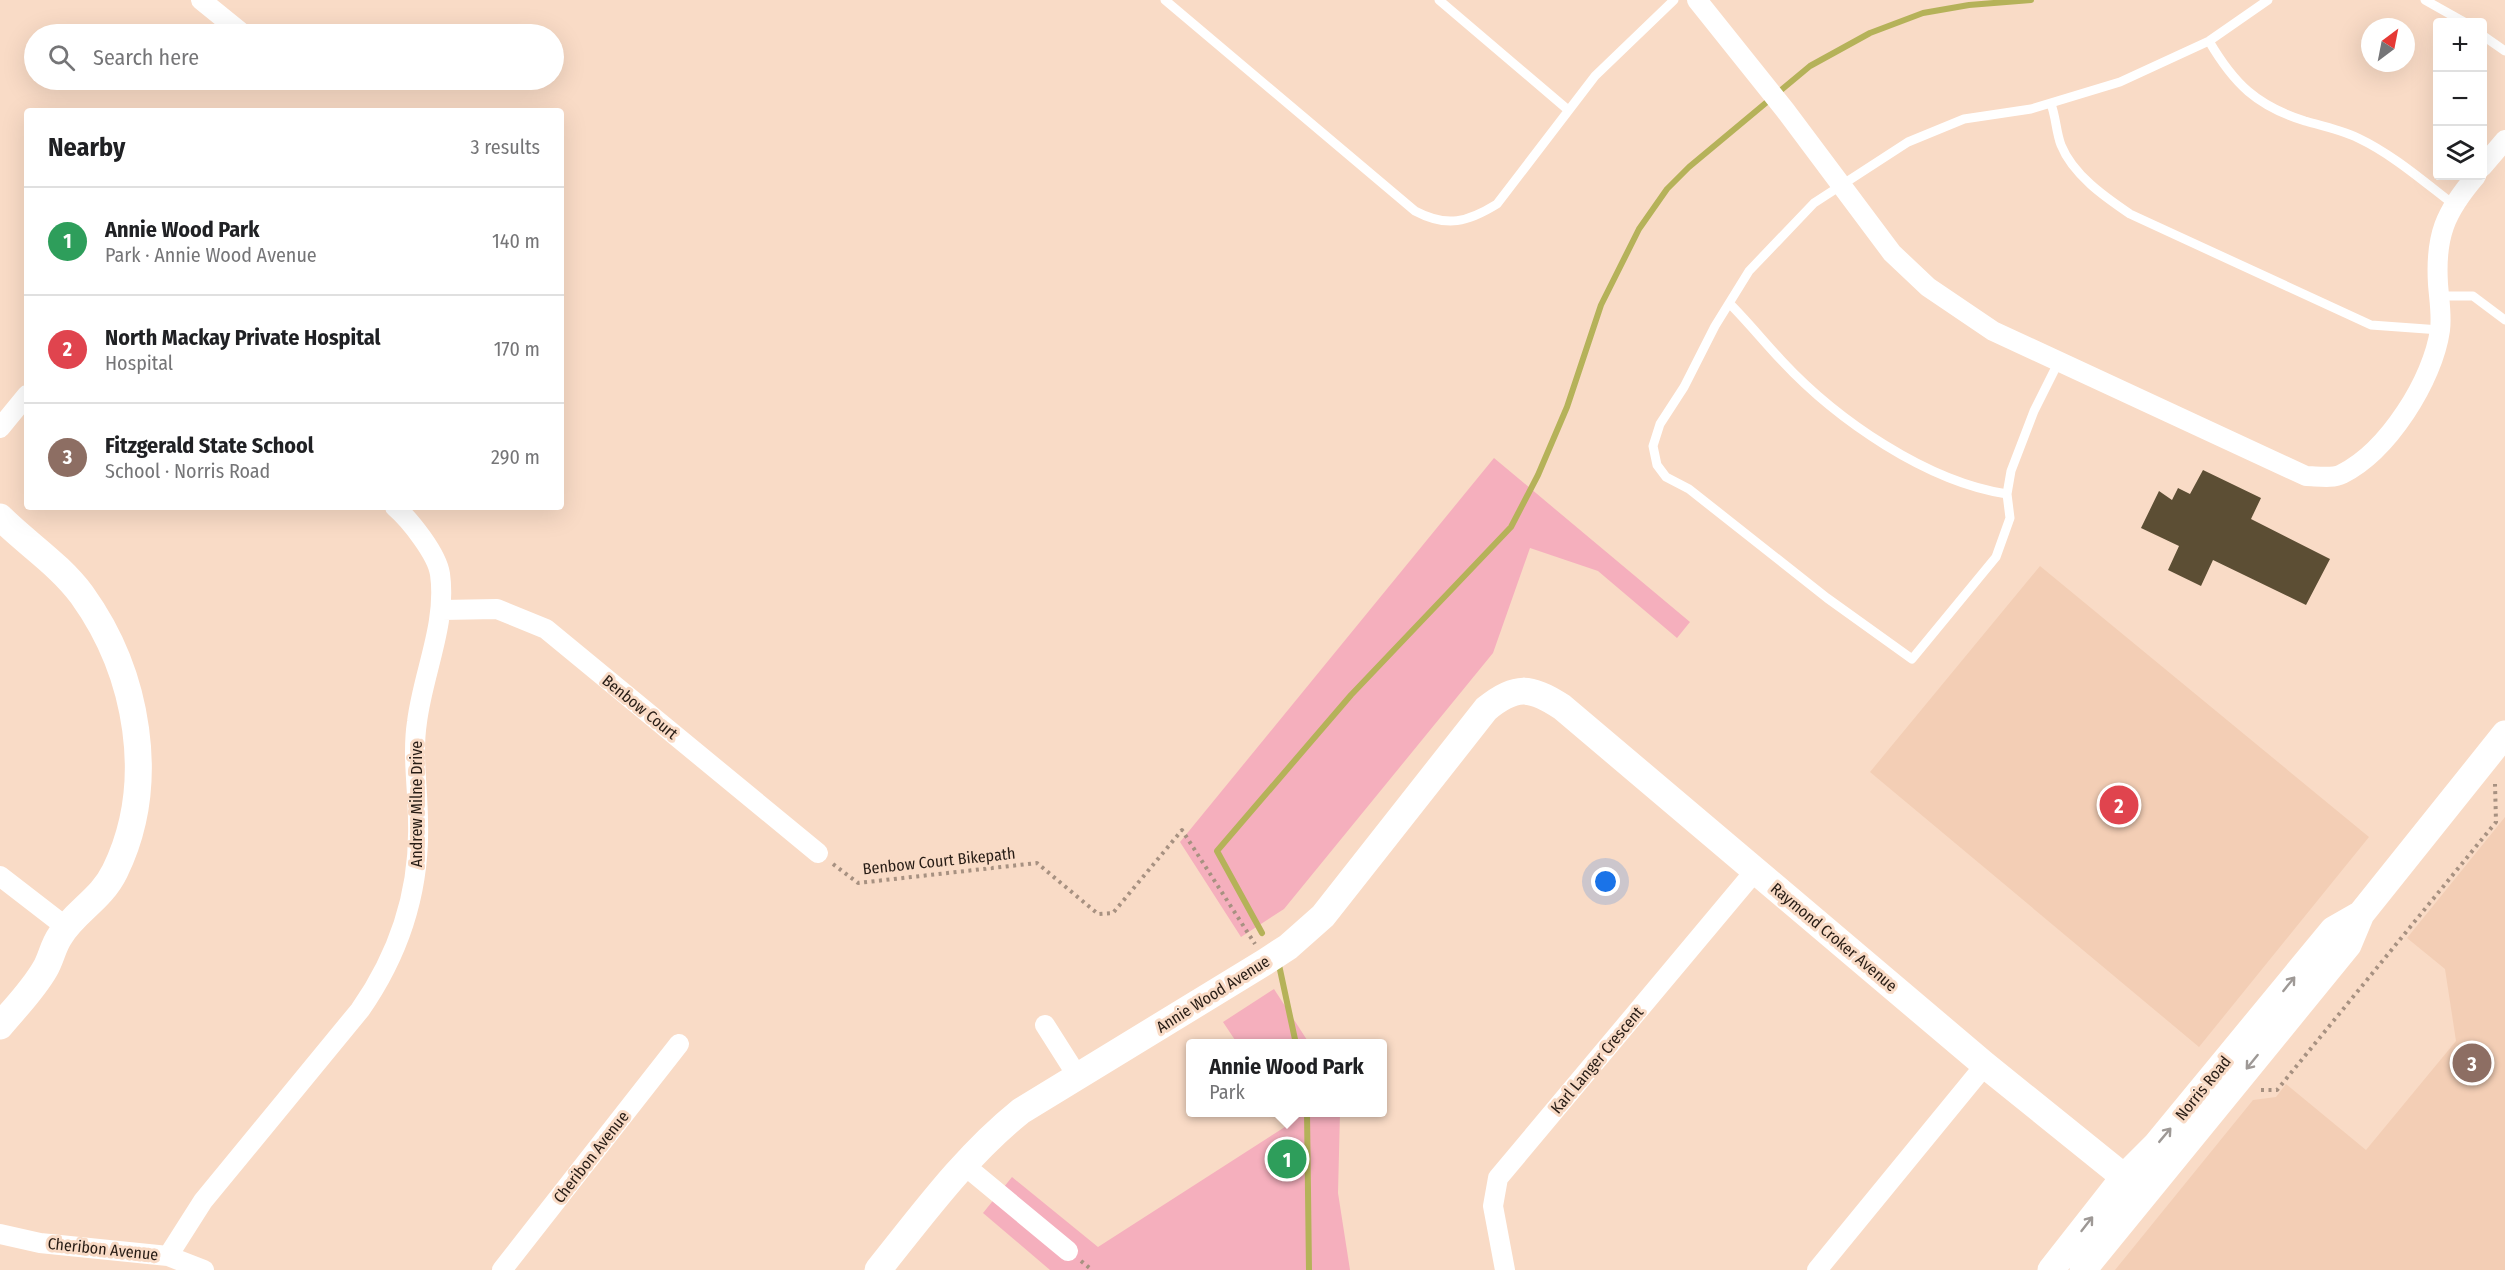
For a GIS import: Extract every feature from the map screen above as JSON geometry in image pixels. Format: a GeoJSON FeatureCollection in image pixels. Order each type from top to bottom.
{"type":"FeatureCollection","features":[{"type":"Feature","properties":{"kind":"street"},"geometry":{"type":"LineString","coordinates":[[201,0],[231,24]]}},
{"type":"Feature","properties":{"kind":"street"},"geometry":{"type":"LineString","coordinates":[[1697,0],[1785,110],[1892,253],[1928,287],[1993,331],[2306,476],[2340,475],[2376,450],[2404,414],[2426,373],[2440,330],[2437,251],[2443,224],[2453,204],[2473,180]]}},
{"type":"Feature","properties":{"kind":"street"},"geometry":{"type":"LineString","coordinates":[[2487,161],[2505,140]]}},
{"type":"Feature","properties":{"kind":"street"},"geometry":{"type":"LineString","coordinates":[[0,428],[24,399]]}},
{"type":"Feature","properties":{"kind":"street","name":"Andrew Milne Drive"},"geometry":{"type":"LineString","coordinates":[[168,1256],[203,1201],[360,1010],[380,981],[408,915],[418,867],[415,735],[426,673],[442,610],[440,572],[425,542],[398,510]]}},
{"type":"Feature","properties":{"kind":"street"},"geometry":{"type":"LineString","coordinates":[[0,517],[56,566],[82,595],[107,635],[125,679],[135,722],[138,774],[131,825],[115,871],[101,895],[66,927],[58,938],[44,971],[0,1026]]}},
{"type":"Feature","properties":{"kind":"street","name":"Benbow Court"},"geometry":{"type":"LineString","coordinates":[[442,610],[497,609],[546,629],[818,853]]}},
{"type":"Feature","properties":{"kind":"street","name":"Raymond Croker Avenue"},"geometry":{"type":"LineString","coordinates":[[1520,690],[1542,693],[1562,707],[1985,1065],[2145,1194]]}},
{"type":"Feature","properties":{"kind":"street","name":"Annie Wood Avenue"},"geometry":{"type":"LineString","coordinates":[[878,1270],[963,1164],[993,1134],[1022,1111],[1288,947],[1323,916],[1486,709],[1502,695],[1520,690]]}},
{"type":"Feature","properties":{"kind":"street","name":"Norris Road"},"geometry":{"type":"LineString","coordinates":[[2083,1270],[2123,1230],[2145,1194],[2348,945],[2361,914],[2505,734]]}},
{"type":"Feature","properties":{"kind":"street","name":"Karl Langer Crescent"},"geometry":{"type":"LineString","coordinates":[[1505,1270],[1493,1206],[1498,1178],[1755,871]]}},
{"type":"Feature","properties":{"kind":"street"},"geometry":{"type":"LineString","coordinates":[[0,876],[66,927]]}},
{"type":"Feature","properties":{"kind":"street","name":"Norris Road"},"geometry":{"type":"LineString","coordinates":[[2051,1270],[2124,1177],[2156,1145],[2333,930],[2361,914]]}},
{"type":"Feature","properties":{"kind":"street"},"geometry":{"type":"LineString","coordinates":[[1045,1025],[1078,1077]]}},
{"type":"Feature","properties":{"kind":"street","name":"Cheribon Avenue"},"geometry":{"type":"LineString","coordinates":[[502,1270],[679,1044]]}},
{"type":"Feature","properties":{"kind":"street"},"geometry":{"type":"LineString","coordinates":[[1817,1270],[1985,1065]]}},
{"type":"Feature","properties":{"kind":"street"},"geometry":{"type":"LineString","coordinates":[[963,1164],[1068,1251]]}},
{"type":"Feature","properties":{"kind":"street","name":"Cheribon Avenue"},"geometry":{"type":"LineString","coordinates":[[0,1234],[40,1243],[168,1256],[204,1270]]}},
{"type":"Feature","properties":{"kind":"lane"},"geometry":{"type":"LineString","coordinates":[[1165,0],[1415,211],[1434,221],[1459,221],[1479,215],[1497,204],[1567,109],[1631,39],[1674,0]]}},
{"type":"Feature","properties":{"kind":"lane"},"geometry":{"type":"LineString","coordinates":[[1439,0],[1567,109]]}},
{"type":"Feature","properties":{"kind":"lane"},"geometry":{"type":"LineString","coordinates":[[2058,363],[2020,445],[2011,471],[2007,494],[2010,518],[1996,557],[1912,659],[1818,592],[1689,489],[1666,477],[1657,465],[1653,446],[1660,424],[1684,387],[1715,326],[1749,271],[1814,203],[1908,142],[1964,119],[2051,104],[2120,82],[2209,41],[2268,0]]}},
{"type":"Feature","properties":{"kind":"lane"},"geometry":{"type":"LineString","coordinates":[[2425,0],[2457,18]]}},
{"type":"Feature","properties":{"kind":"lane"},"geometry":{"type":"LineString","coordinates":[[2487,38],[2505,51]]}},
{"type":"Feature","properties":{"kind":"lane"},"geometry":{"type":"LineString","coordinates":[[2209,41],[2235,81],[2260,101],[2304,120],[2359,138],[2382,151],[2453,204]]}},
{"type":"Feature","properties":{"kind":"lane"},"geometry":{"type":"LineString","coordinates":[[2051,104],[2058,122],[2061,145],[2082,175],[2106,198],[2130,214],[2371,325],[2440,330]]}},
{"type":"Feature","properties":{"kind":"lane"},"geometry":{"type":"LineString","coordinates":[[2439,296],[2474,296],[2505,320]]}},
{"type":"Feature","properties":{"kind":"lane"},"geometry":{"type":"LineString","coordinates":[[1730,304],[1782,362],[1815,392],[1886,447],[1968,485],[2007,494]]}},
{"type":"Feature","properties":{"kind":"path"},"geometry":{"type":"LineString","coordinates":[[2252,1089],[2277,1090],[2496,822],[2495,777]]}},
{"type":"Feature","properties":{"kind":"path","name":"Benbow Court Bikepath"},"geometry":{"type":"LineString","coordinates":[[818,853],[858,884],[1037,862],[1098,914],[1113,914],[1182,830],[1241,920],[1265,962]]}},
{"type":"Feature","properties":{"kind":"shaded area"},"geometry":{"type":"Polygon","coordinates":[[[1494,458],[1690,622],[1677,638],[1598,571],[1530,548],[1493,653],[1284,909],[1241,937],[1180,842],[1494,458]]]}},
{"type":"Feature","properties":{"kind":"shaded area"},"geometry":{"type":"Polygon","coordinates":[[[2040,566],[2369,837],[2199,1047],[1870,772],[2040,566]]]}},
{"type":"Feature","properties":{"kind":"shaded area"},"geometry":{"type":"Polygon","coordinates":[[[2505,817],[2505,1270],[2115,1270],[2253,1100],[2276,1097],[2286,1084],[2366,1150],[2456,1041],[2445,969],[2407,938],[2505,817]]]}},
{"type":"Feature","properties":{"kind":"shaded area"},"geometry":{"type":"Polygon","coordinates":[[[1274,989],[1306,1039],[1234,1039],[1223,1022],[1274,989]]]}},
{"type":"Feature","properties":{"kind":"shaded area"},"geometry":{"type":"Polygon","coordinates":[[[1283,1117],[1340,1117],[1338,1193],[1350,1270],[1050,1270],[983,1213],[1012,1177],[1098,1247],[1288,1125],[1283,1117]]]}},
{"type":"Feature","properties":{"kind":"building"},"geometry":{"type":"Polygon","coordinates":[[[2203,470],[2261,498],[2251,519],[2330,559],[2306,605],[2213,560],[2201,586],[2168,570],[2179,546],[2141,528],[2159,491],[2172,500],[2178,488],[2190,494],[2203,470]]]}},
{"type":"Feature","properties":{"kind":"waterway"},"geometry":{"type":"LineString","coordinates":[[1262,933],[1217,851],[1351,695],[1511,527],[1538,475],[1567,407],[1601,305],[1639,229],[1667,189],[1689,167],[1810,66],[1870,33],[1923,13],[1969,5],[2031,0]]}},
{"type":"Feature","properties":{"kind":"waterway"},"geometry":{"type":"LineString","coordinates":[[1279,965],[1295,1039]]}},
{"type":"Feature","properties":{"kind":"waterway"},"geometry":{"type":"LineString","coordinates":[[1307,1117],[1309,1270]]}},
{"type":"Feature","properties":{"kind":"place","name":"North Mackay Private Hospital"},"geometry":{"type":"Point","coordinates":[2119,805]}},
{"type":"Feature","properties":{"kind":"place","name":"Fitzgerald State School"},"geometry":{"type":"Point","coordinates":[2472,1063]}},
{"type":"Feature","properties":{"kind":"place","name":"Annie Wood Park"},"geometry":{"type":"Point","coordinates":[1287,1159]}}]}
